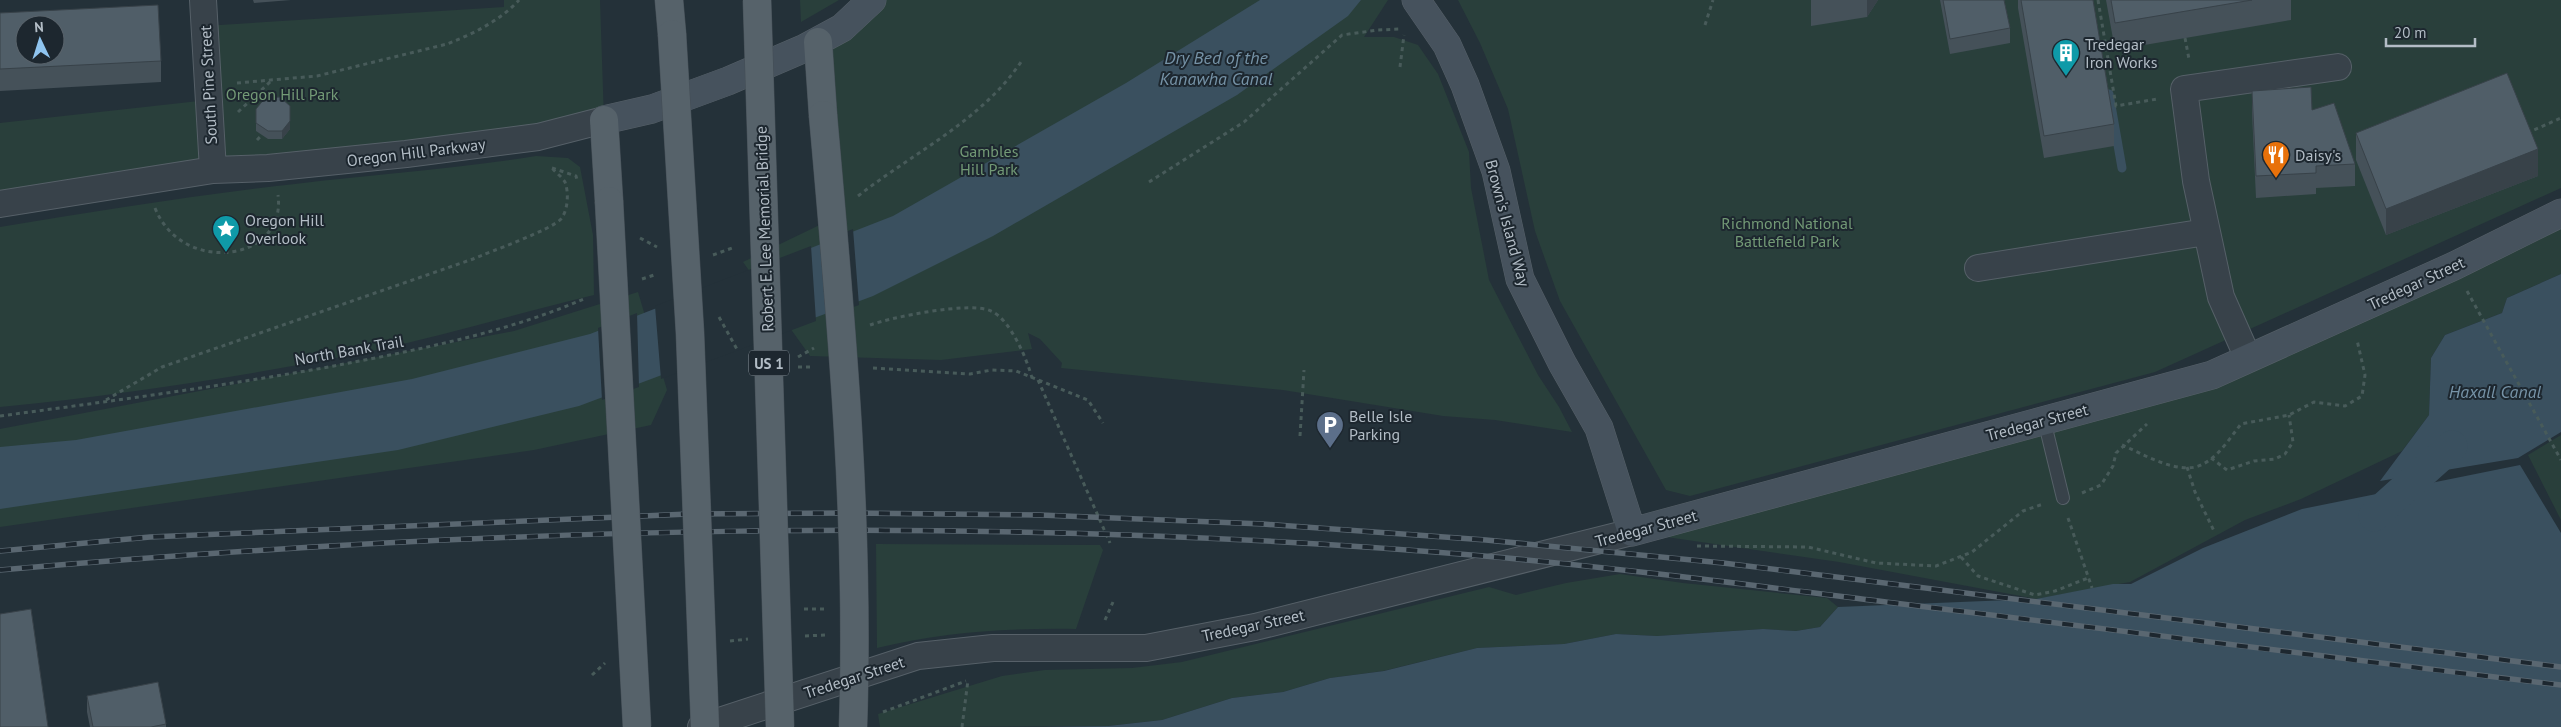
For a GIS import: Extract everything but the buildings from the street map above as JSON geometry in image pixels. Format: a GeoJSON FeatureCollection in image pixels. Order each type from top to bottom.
{"type":"FeatureCollection","features":[{"type":"Feature","properties":{"kind":"main road"},"geometry":{"type":"LineString","coordinates":[[669,0],[690,333],[703,727]]}},
{"type":"Feature","properties":{"kind":"main road","name":"Robert E. Lee Memorial Bridge"},"geometry":{"type":"LineString","coordinates":[[757,0],[780,727]]}},
{"type":"Feature","properties":{"kind":"main road"},"geometry":{"type":"LineString","coordinates":[[818,42],[844,352],[853,572],[853,727]]}},
{"type":"Feature","properties":{"kind":"main road"},"geometry":{"type":"LineString","coordinates":[[604,120],[636,727]]}},
{"type":"Feature","properties":{"kind":"street","name":"South Pine Street"},"geometry":{"type":"LineString","coordinates":[[203,0],[212,170]]}},
{"type":"Feature","properties":{"kind":"street","name":"Oregon Hill Parkway"},"geometry":{"type":"LineString","coordinates":[[0,204],[212,170],[268,168],[406,154],[538,137],[652,109],[720,84],[818,42],[848,23],[872,0]]}},
{"type":"Feature","properties":{"kind":"street","name":"Brown's Island Way"},"geometry":{"type":"LineString","coordinates":[[1416,0],[1447,46],[1465,85],[1496,171],[1520,279],[1562,363],[1599,428],[1632,532]]}},
{"type":"Feature","properties":{"kind":"street"},"geometry":{"type":"LineString","coordinates":[[2248,358],[2221,298],[2196,181],[2184,88],[2338,67]]}},
{"type":"Feature","properties":{"kind":"street","name":"Tredegar Street"},"geometry":{"type":"LineString","coordinates":[[703,727],[918,656],[993,648],[1146,648],[1255,627],[1632,532],[2212,375],[2454,266],[2561,213]]}},
{"type":"Feature","properties":{"kind":"street"},"geometry":{"type":"LineString","coordinates":[[1978,268],[2206,232]]}},
{"type":"Feature","properties":{"kind":"lane"},"geometry":{"type":"LineString","coordinates":[[2044,420],[2063,498]]}},
{"type":"Feature","properties":{"kind":"path"},"geometry":{"type":"LineString","coordinates":[[237,83],[317,76],[447,44],[487,25],[520,0]]}},
{"type":"Feature","properties":{"kind":"path"},"geometry":{"type":"LineString","coordinates":[[1705,24],[1713,0]]}},
{"type":"Feature","properties":{"kind":"path"},"geometry":{"type":"LineString","coordinates":[[2098,0],[2116,106],[2185,95]]}},
{"type":"Feature","properties":{"kind":"path"},"geometry":{"type":"LineString","coordinates":[[1149,182],[1244,122],[1342,36],[1378,30],[1405,29],[1400,67]]}},
{"type":"Feature","properties":{"kind":"path"},"geometry":{"type":"LineString","coordinates":[[854,199],[957,127],[1008,80],[1021,62]]}},
{"type":"Feature","properties":{"kind":"path"},"geometry":{"type":"LineString","coordinates":[[238,112],[272,81]]}},
{"type":"Feature","properties":{"kind":"path"},"geometry":{"type":"LineString","coordinates":[[2521,135],[2561,118]]}},
{"type":"Feature","properties":{"kind":"path"},"geometry":{"type":"LineString","coordinates":[[103,402],[162,367],[473,259],[560,220],[567,208],[566,187],[564,181],[546,161]]}},
{"type":"Feature","properties":{"kind":"path"},"geometry":{"type":"LineString","coordinates":[[552,168],[576,176],[577,184]]}},
{"type":"Feature","properties":{"kind":"path"},"geometry":{"type":"LineString","coordinates":[[152,200],[168,230],[184,244],[214,254],[240,250],[265,235],[278,214],[278,194]]}},
{"type":"Feature","properties":{"kind":"path"},"geometry":{"type":"LineString","coordinates":[[635,281],[663,272]]}},
{"type":"Feature","properties":{"kind":"path"},"geometry":{"type":"LineString","coordinates":[[2464,286],[2560,459]]}},
{"type":"Feature","properties":{"kind":"path","name":"North Bank Trail"},"geometry":{"type":"LineString","coordinates":[[0,416],[231,385],[414,351],[558,310],[594,295]]}},
{"type":"Feature","properties":{"kind":"path"},"geometry":{"type":"LineString","coordinates":[[866,326],[938,309],[976,307],[992,311],[1005,324],[1027,360],[1032,379]]}},
{"type":"Feature","properties":{"kind":"path"},"geometry":{"type":"LineString","coordinates":[[2122,445],[2171,466],[2187,467],[2202,465],[2222,448],[2241,424],[2289,415],[2314,402],[2346,406],[2362,396],[2365,374],[2355,333]]}},
{"type":"Feature","properties":{"kind":"path"},"geometry":{"type":"LineString","coordinates":[[795,359],[816,346]]}},
{"type":"Feature","properties":{"kind":"path"},"geometry":{"type":"LineString","coordinates":[[797,367],[817,367]]}},
{"type":"Feature","properties":{"kind":"path"},"geometry":{"type":"LineString","coordinates":[[866,368],[970,374],[992,370],[1016,371],[1088,400],[1103,423]]}},
{"type":"Feature","properties":{"kind":"path"},"geometry":{"type":"LineString","coordinates":[[1300,436],[1304,370]]}},
{"type":"Feature","properties":{"kind":"path"},"geometry":{"type":"LineString","coordinates":[[1037,380],[1110,543]]}},
{"type":"Feature","properties":{"kind":"path"},"geometry":{"type":"LineString","coordinates":[[2211,458],[2227,470],[2254,461],[2275,459],[2285,454],[2293,442],[2289,415]]}},
{"type":"Feature","properties":{"kind":"path"},"geometry":{"type":"LineString","coordinates":[[2092,588],[2082,552],[2063,498],[2093,490],[2101,485],[2113,466],[2116,453],[2122,445],[2153,419]]}},
{"type":"Feature","properties":{"kind":"path"},"geometry":{"type":"LineString","coordinates":[[2187,467],[2195,492],[2215,533]]}},
{"type":"Feature","properties":{"kind":"path"},"geometry":{"type":"LineString","coordinates":[[1961,557],[1978,576],[2035,595],[2055,591],[2088,578]]}},
{"type":"Feature","properties":{"kind":"path"},"geometry":{"type":"LineString","coordinates":[[1101,623],[1106,619],[1113,602]]}},
{"type":"Feature","properties":{"kind":"path"},"geometry":{"type":"LineString","coordinates":[[962,727],[968,680]]}},
{"type":"Feature","properties":{"kind":"green space","name":"Oregon Hill Park"},"geometry":{"type":"Polygon","coordinates":[[[504,0],[600,0],[604,120],[0,204],[0,123],[208,100],[204,26],[504,7],[504,0]]]}},
{"type":"Feature","properties":{"kind":"green space"},"geometry":{"type":"Polygon","coordinates":[[[800,0],[839,0],[801,22],[800,0]]]}},
{"type":"Feature","properties":{"kind":"green space","name":"Gambles Hill Park"},"geometry":{"type":"Polygon","coordinates":[[[872,0],[1388,0],[1364,37],[1394,37],[1418,45],[1438,74],[1469,152],[1471,188],[1489,280],[1538,375],[1559,407],[1572,432],[1495,420],[1443,416],[1283,390],[1061,368],[1062,363],[1040,339],[1028,333],[1032,349],[941,360],[810,356],[743,262],[832,219],[818,42],[872,0]]]}},
{"type":"Feature","properties":{"kind":"green space","name":"Richmond National Battlefield Park"},"geometry":{"type":"Polygon","coordinates":[[[1458,0],[2561,0],[2561,188],[2155,372],[1690,496],[1666,490],[1560,301],[1535,231],[1508,109],[1480,43],[1458,0]]]}},
{"type":"Feature","properties":{"kind":"green space"},"geometry":{"type":"Polygon","coordinates":[[[536,156],[568,158],[580,167],[593,235],[594,295],[424,339],[321,361],[138,391],[0,407],[0,227],[221,193],[536,156]]]}},
{"type":"Feature","properties":{"kind":"green space"},"geometry":{"type":"Polygon","coordinates":[[[2561,221],[2561,274],[2507,298],[2502,313],[2445,335],[2431,358],[2429,415],[2402,451],[2301,499],[2245,520],[2130,582],[2036,599],[1839,562],[1632,532],[2212,375],[2561,221]]]}},
{"type":"Feature","properties":{"kind":"green space"},"geometry":{"type":"Polygon","coordinates":[[[638,292],[667,390],[651,425],[534,450],[0,527],[0,429],[514,331],[638,292]]]}},
{"type":"Feature","properties":{"kind":"green space"},"geometry":{"type":"Polygon","coordinates":[[[2561,435],[2561,520],[2528,455],[2561,435]]]}},
{"type":"Feature","properties":{"kind":"green space"},"geometry":{"type":"Polygon","coordinates":[[[876,544],[1100,545],[1103,550],[1076,629],[1025,629],[976,632],[927,638],[877,648],[876,544]]]}},
{"type":"Feature","properties":{"kind":"green space"},"geometry":{"type":"Polygon","coordinates":[[[1620,574],[1683,583],[1827,598],[1838,607],[1820,627],[1796,631],[1763,629],[1657,636],[1616,634],[1564,644],[1477,648],[1383,671],[1330,678],[1283,692],[1232,698],[1162,720],[1108,726],[880,727],[878,714],[1002,676],[1045,670],[1132,668],[1182,662],[1489,587],[1516,595],[1566,583],[1620,574]]]}},
{"type":"Feature","properties":{"kind":"water","name":"Dry Bed of the Kanawha Canal"},"geometry":{"type":"Polygon","coordinates":[[[1260,0],[1361,0],[1348,16],[1237,95],[993,236],[873,296],[579,406],[398,450],[0,509],[0,447],[76,440],[412,379],[590,334],[893,216],[1126,83],[1260,0]]]}},
{"type":"Feature","properties":{"kind":"water","name":"Haxall Canal"},"geometry":{"type":"Polygon","coordinates":[[[2561,274],[2561,432],[2518,458],[2380,481],[2429,415],[2431,358],[2445,335],[2502,313],[2507,298],[2561,274]]]}},
{"type":"Feature","properties":{"kind":"water"},"geometry":{"type":"Polygon","coordinates":[[[2520,465],[2561,533],[2561,727],[1037,727],[1108,726],[1162,720],[1232,698],[1283,692],[1330,678],[1384,671],[1477,648],[1564,644],[1616,634],[1657,636],[1763,629],[1796,631],[1820,627],[1838,607],[2036,599],[2113,584],[2131,584],[2203,548],[2302,509],[2520,465]]]}},
{"type":"Feature","properties":{"kind":"pier"},"geometry":{"type":"Polygon","coordinates":[[[853,229],[859,305],[826,317],[820,242],[853,229]]]}},
{"type":"Feature","properties":{"kind":"pier"},"geometry":{"type":"Polygon","coordinates":[[[811,246],[816,321],[661,379],[655,306],[811,246]]]}},
{"type":"Feature","properties":{"kind":"pier"},"geometry":{"type":"Polygon","coordinates":[[[637,313],[639,387],[602,400],[598,328],[637,313]]]}},
{"type":"Feature","properties":{"kind":"waterway"},"geometry":{"type":"LineString","coordinates":[[2109,94],[2122,168]]}},
{"type":"Feature","properties":{"kind":"waterway","name":"Haxall Canal"},"geometry":{"type":"LineString","coordinates":[[2374,516],[2452,446]]}},
{"type":"Feature","properties":{"kind":"railway"},"geometry":{"type":"LineString","coordinates":[[0,551],[150,537],[689,514],[1040,515],[1263,524],[1486,540],[1723,563],[2561,667]]}},
{"type":"Feature","properties":{"kind":"railway"},"geometry":{"type":"LineString","coordinates":[[0,570],[185,555],[370,544],[556,536],[742,531],[1113,534],[1299,543],[1484,556],[1587,566],[2561,685]]}},
{"type":"Feature","properties":{"kind":"place","name":"Tredegar Iron Works"},"geometry":{"type":"Point","coordinates":[2066,77]}},
{"type":"Feature","properties":{"kind":"place","name":"Daisy's"},"geometry":{"type":"Point","coordinates":[2276,179]}},
{"type":"Feature","properties":{"kind":"place","name":"Oregon Hill Overlook"},"geometry":{"type":"Point","coordinates":[226,253]}},
{"type":"Feature","properties":{"kind":"place","name":"Belle Isle Parking"},"geometry":{"type":"Point","coordinates":[1330,449]}}]}
